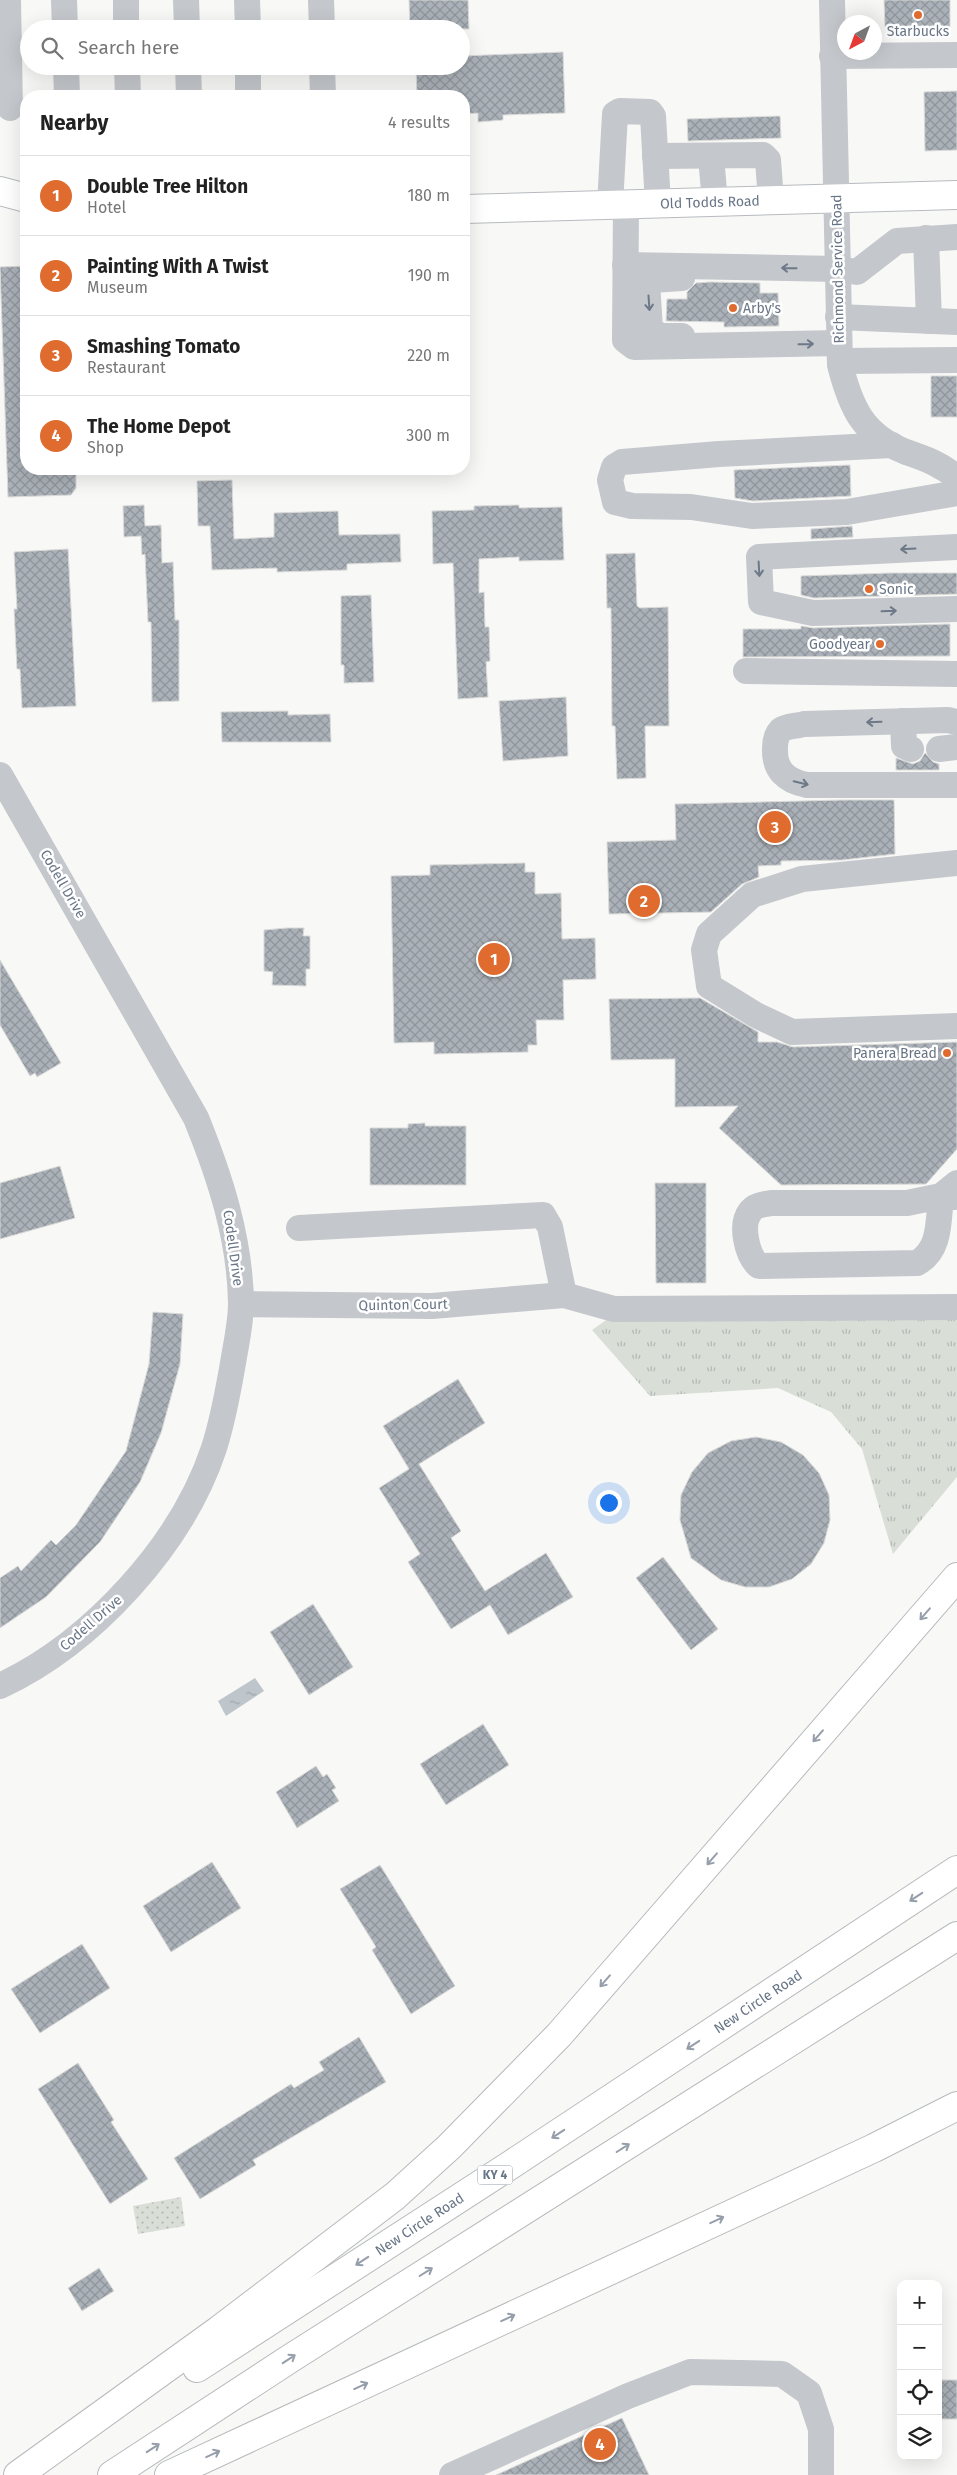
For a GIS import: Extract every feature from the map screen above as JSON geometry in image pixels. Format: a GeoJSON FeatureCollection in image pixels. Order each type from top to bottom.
{"type":"FeatureCollection","features":[{"type":"Feature","properties":{"kind":"main road"},"geometry":{"type":"LineString","coordinates":[[0,191],[20,196]]}},
{"type":"Feature","properties":{"kind":"main road","name":"Old Todds Road"},"geometry":{"type":"LineString","coordinates":[[470,209],[957,195]]}},
{"type":"Feature","properties":{"kind":"main road"},"geometry":{"type":"LineString","coordinates":[[18,2475],[227,2324],[395,2196],[449,2147],[559,2035],[957,1577]]}},
{"type":"Feature","properties":{"kind":"main road","name":"New Circle Road"},"geometry":{"type":"LineString","coordinates":[[30,2475],[512,2164],[957,1870]]}},
{"type":"Feature","properties":{"kind":"main road"},"geometry":{"type":"LineString","coordinates":[[112,2475],[290,2358],[957,1936]]}},
{"type":"Feature","properties":{"kind":"main road"},"geometry":{"type":"LineString","coordinates":[[169,2475],[874,2148],[957,2106]]}},
{"type":"Feature","properties":{"kind":"main road"},"geometry":{"type":"LineString","coordinates":[[874,2148],[957,2119]]}},
{"type":"Feature","properties":{"kind":"street"},"geometry":{"type":"LineString","coordinates":[[8,0],[12,109]]}},
{"type":"Feature","properties":{"kind":"street"},"geometry":{"type":"LineString","coordinates":[[64,0],[65,20]]}},
{"type":"Feature","properties":{"kind":"street"},"geometry":{"type":"LineString","coordinates":[[126,0],[126,20]]}},
{"type":"Feature","properties":{"kind":"street"},"geometry":{"type":"LineString","coordinates":[[186,0],[187,20]]}},
{"type":"Feature","properties":{"kind":"street"},"geometry":{"type":"LineString","coordinates":[[247,0],[248,20]]}},
{"type":"Feature","properties":{"kind":"street"},"geometry":{"type":"LineString","coordinates":[[321,0],[322,20]]}},
{"type":"Feature","properties":{"kind":"street","name":"Richmond Service Road"},"geometry":{"type":"LineString","coordinates":[[832,0],[832,56],[838,199],[839,352],[848,395],[856,413],[876,436],[892,445],[944,467],[957,478]]}},
{"type":"Feature","properties":{"kind":"street"},"geometry":{"type":"LineString","coordinates":[[832,56],[957,56]]}},
{"type":"Feature","properties":{"kind":"street"},"geometry":{"type":"LineString","coordinates":[[66,75],[66,90]]}},
{"type":"Feature","properties":{"kind":"street"},"geometry":{"type":"LineString","coordinates":[[127,75],[128,90]]}},
{"type":"Feature","properties":{"kind":"street"},"geometry":{"type":"LineString","coordinates":[[188,75],[188,90]]}},
{"type":"Feature","properties":{"kind":"street"},"geometry":{"type":"LineString","coordinates":[[248,75],[248,90]]}},
{"type":"Feature","properties":{"kind":"street"},"geometry":{"type":"LineString","coordinates":[[322,75],[323,90]]}},
{"type":"Feature","properties":{"kind":"street"},"geometry":{"type":"LineString","coordinates":[[658,204],[653,116],[650,112],[620,111],[615,114],[618,205],[625,265],[625,340],[634,347],[774,344],[839,352],[957,360]]}},
{"type":"Feature","properties":{"kind":"street"},"geometry":{"type":"LineString","coordinates":[[655,156],[711,157],[763,155],[768,160],[771,201]]}},
{"type":"Feature","properties":{"kind":"street"},"geometry":{"type":"LineString","coordinates":[[711,157],[715,202]]}},
{"type":"Feature","properties":{"kind":"street"},"geometry":{"type":"LineString","coordinates":[[625,265],[837,269],[858,272],[897,241],[957,237]]}},
{"type":"Feature","properties":{"kind":"street"},"geometry":{"type":"LineString","coordinates":[[926,238],[929,321]]}},
{"type":"Feature","properties":{"kind":"street"},"geometry":{"type":"LineString","coordinates":[[762,268],[741,273],[652,280],[647,283],[650,328],[660,336],[756,334],[774,344]]}},
{"type":"Feature","properties":{"kind":"street"},"geometry":{"type":"LineString","coordinates":[[838,317],[957,322]]}},
{"type":"Feature","properties":{"kind":"street"},"geometry":{"type":"LineString","coordinates":[[892,445],[720,454],[622,462],[614,467],[610,480],[615,502],[632,506],[692,508],[752,516],[847,512],[957,492]]}},
{"type":"Feature","properties":{"kind":"street"},"geometry":{"type":"LineString","coordinates":[[957,547],[759,557],[761,602],[813,613],[957,609]]}},
{"type":"Feature","properties":{"kind":"street"},"geometry":{"type":"LineString","coordinates":[[746,671],[957,674]]}},
{"type":"Feature","properties":{"kind":"street"},"geometry":{"type":"LineString","coordinates":[[957,722],[948,720],[804,724],[782,729],[776,737],[776,766],[786,777],[795,783],[807,785],[957,784]]}},
{"type":"Feature","properties":{"kind":"street"},"geometry":{"type":"LineString","coordinates":[[903,721],[904,746],[911,748]]}},
{"type":"Feature","properties":{"kind":"street","name":"Codell Drive"},"geometry":{"type":"LineString","coordinates":[[0,775],[196,1118],[215,1163],[227,1204],[236,1245],[241,1304],[223,1416],[214,1450],[179,1522],[142,1573],[94,1623],[43,1662],[0,1686]]}},
{"type":"Feature","properties":{"kind":"street"},"geometry":{"type":"LineString","coordinates":[[957,863],[802,879],[752,895],[709,934],[704,950],[709,986],[756,1014],[792,1032],[957,1026]]}},
{"type":"Feature","properties":{"kind":"street"},"geometry":{"type":"LineString","coordinates":[[952,1192],[935,1244],[927,1258],[917,1263],[759,1266],[751,1260],[747,1250],[746,1220],[750,1211],[760,1205],[772,1203],[908,1203],[952,1192]]}},
{"type":"Feature","properties":{"kind":"street"},"geometry":{"type":"LineString","coordinates":[[299,1228],[543,1215],[550,1227],[564,1295],[614,1309],[957,1307]]}},
{"type":"Feature","properties":{"kind":"street","name":"Quinton Court"},"geometry":{"type":"LineString","coordinates":[[241,1304],[432,1306],[564,1295]]}},
{"type":"Feature","properties":{"kind":"street"},"geometry":{"type":"LineString","coordinates":[[452,2475],[628,2396],[690,2372],[782,2374],[808,2393],[821,2429],[822,2475]]}},
{"type":"Feature","properties":{"kind":"green space"},"geometry":{"type":"Polygon","coordinates":[[[957,1300],[957,1477],[893,1554],[862,1449],[831,1412],[778,1388],[650,1396],[592,1330],[609,1318],[957,1300]]]}},
{"type":"Feature","properties":{"kind":"green space"},"geometry":{"type":"Polygon","coordinates":[[[181,2197],[185,2226],[138,2234],[133,2206],[181,2197]]]}},
{"type":"Feature","properties":{"kind":"water"},"geometry":{"type":"Polygon","coordinates":[[[255,1678],[264,1691],[226,1716],[218,1701],[255,1678]]]}},
{"type":"Feature","properties":{"kind":"building"},"geometry":{"type":"Polygon","coordinates":[[[409,0],[468,0],[469,20],[410,20],[409,0]]]}},
{"type":"Feature","properties":{"kind":"building"},"geometry":{"type":"Polygon","coordinates":[[[884,0],[950,0],[950,27],[885,27],[884,0]]]}},
{"type":"Feature","properties":{"kind":"building"},"geometry":{"type":"Polygon","coordinates":[[[563,52],[565,113],[503,115],[503,120],[478,122],[478,113],[470,114],[470,90],[417,90],[416,75],[470,75],[470,56],[563,52]]]}},
{"type":"Feature","properties":{"kind":"building"},"geometry":{"type":"Polygon","coordinates":[[[957,91],[957,150],[925,151],[924,92],[957,91]]]}},
{"type":"Feature","properties":{"kind":"building"},"geometry":{"type":"Polygon","coordinates":[[[780,116],[781,138],[688,141],[687,119],[780,116]]]}},
{"type":"Feature","properties":{"kind":"building"},"geometry":{"type":"Polygon","coordinates":[[[20,266],[20,475],[76,475],[76,488],[71,495],[8,497],[0,267],[20,266]]]}},
{"type":"Feature","properties":{"kind":"building","name":"Arby's"},"geometry":{"type":"Polygon","coordinates":[[[696,283],[760,283],[760,293],[778,293],[779,326],[724,327],[724,322],[666,321],[667,299],[687,299],[687,292],[696,283]]]}},
{"type":"Feature","properties":{"kind":"building"},"geometry":{"type":"Polygon","coordinates":[[[931,376],[957,376],[957,417],[931,417],[931,376]]]}},
{"type":"Feature","properties":{"kind":"building"},"geometry":{"type":"Polygon","coordinates":[[[850,465],[851,496],[753,501],[735,498],[734,470],[850,465]]]}},
{"type":"Feature","properties":{"kind":"building"},"geometry":{"type":"Polygon","coordinates":[[[232,480],[234,539],[274,537],[274,513],[338,511],[339,535],[400,534],[401,562],[347,564],[347,570],[277,572],[277,568],[212,570],[210,526],[198,526],[197,481],[232,480]]]}},
{"type":"Feature","properties":{"kind":"building"},"geometry":{"type":"Polygon","coordinates":[[[144,505],[145,526],[161,525],[162,563],[173,562],[175,620],[179,620],[179,701],[152,702],[151,622],[148,622],[145,554],[142,555],[141,536],[124,537],[123,506],[144,505]]]}},
{"type":"Feature","properties":{"kind":"building"},"geometry":{"type":"Polygon","coordinates":[[[519,505],[519,508],[562,507],[564,560],[519,561],[519,557],[479,559],[479,593],[484,592],[485,627],[489,627],[490,661],[486,662],[488,697],[458,699],[453,563],[433,564],[432,511],[474,510],[474,506],[519,505]]]}},
{"type":"Feature","properties":{"kind":"building"},"geometry":{"type":"Polygon","coordinates":[[[852,526],[853,537],[811,539],[811,529],[852,526]]]}},
{"type":"Feature","properties":{"kind":"building"},"geometry":{"type":"Polygon","coordinates":[[[68,549],[76,706],[22,708],[20,669],[17,669],[14,609],[17,609],[14,552],[68,549]]]}},
{"type":"Feature","properties":{"kind":"building"},"geometry":{"type":"Polygon","coordinates":[[[635,553],[637,606],[640,608],[668,607],[669,726],[645,726],[646,778],[617,779],[615,726],[612,726],[611,608],[607,608],[606,554],[635,553]]]}},
{"type":"Feature","properties":{"kind":"building"},"geometry":{"type":"Polygon","coordinates":[[[957,573],[957,594],[814,598],[801,595],[801,576],[957,573]]]}},
{"type":"Feature","properties":{"kind":"building"},"geometry":{"type":"Polygon","coordinates":[[[371,595],[374,682],[344,683],[344,665],[341,665],[341,596],[371,595]]]}},
{"type":"Feature","properties":{"kind":"building"},"geometry":{"type":"Polygon","coordinates":[[[950,624],[950,656],[743,657],[743,629],[801,629],[801,626],[813,628],[950,624]]]}},
{"type":"Feature","properties":{"kind":"building"},"geometry":{"type":"Polygon","coordinates":[[[566,697],[568,756],[503,761],[499,701],[566,697]]]}},
{"type":"Feature","properties":{"kind":"building"},"geometry":{"type":"Polygon","coordinates":[[[288,711],[288,715],[330,714],[331,742],[222,742],[221,712],[288,711]]]}},
{"type":"Feature","properties":{"kind":"building"},"geometry":{"type":"Polygon","coordinates":[[[925,753],[933,762],[939,764],[939,770],[896,770],[896,758],[913,764],[920,761],[925,753]]]}},
{"type":"Feature","properties":{"kind":"building"},"geometry":{"type":"Polygon","coordinates":[[[894,800],[895,854],[842,860],[781,861],[781,865],[758,866],[759,877],[742,884],[711,912],[609,914],[607,842],[676,840],[675,804],[894,800]]]}},
{"type":"Feature","properties":{"kind":"building"},"geometry":{"type":"Polygon","coordinates":[[[525,863],[525,872],[535,872],[535,894],[561,893],[562,939],[595,938],[596,979],[563,980],[564,1020],[536,1020],[537,1045],[528,1045],[528,1052],[434,1054],[434,1042],[394,1043],[391,876],[430,875],[430,865],[525,863]]]}},
{"type":"Feature","properties":{"kind":"building"},"geometry":{"type":"Polygon","coordinates":[[[304,928],[303,936],[310,936],[310,969],[306,969],[306,986],[272,985],[273,972],[264,971],[264,930],[304,928]]]}},
{"type":"Feature","properties":{"kind":"building"},"geometry":{"type":"Polygon","coordinates":[[[0,960],[61,1063],[37,1077],[35,1073],[30,1076],[0,1025],[0,960]]]}},
{"type":"Feature","properties":{"kind":"building"},"geometry":{"type":"Polygon","coordinates":[[[700,998],[758,1032],[758,1042],[777,1042],[793,1047],[957,1042],[957,1149],[926,1184],[781,1185],[719,1128],[738,1106],[675,1107],[675,1059],[611,1060],[609,999],[700,998]]]}},
{"type":"Feature","properties":{"kind":"building"},"geometry":{"type":"Polygon","coordinates":[[[425,1123],[425,1126],[466,1126],[466,1185],[370,1185],[370,1128],[408,1128],[408,1124],[425,1123]]]}},
{"type":"Feature","properties":{"kind":"building"},"geometry":{"type":"Polygon","coordinates":[[[60,1166],[75,1218],[0,1239],[0,1183],[60,1166]]]}},
{"type":"Feature","properties":{"kind":"building"},"geometry":{"type":"Polygon","coordinates":[[[655,1183],[706,1183],[706,1283],[656,1283],[655,1183]]]}},
{"type":"Feature","properties":{"kind":"building"},"geometry":{"type":"Polygon","coordinates":[[[153,1312],[183,1314],[180,1364],[161,1433],[140,1482],[100,1542],[46,1597],[0,1628],[0,1578],[18,1566],[21,1571],[51,1540],[56,1545],[76,1525],[126,1451],[149,1364],[153,1312]]]}},
{"type":"Feature","properties":{"kind":"building"},"geometry":{"type":"Polygon","coordinates":[[[458,1379],[485,1423],[419,1464],[461,1531],[451,1538],[485,1591],[546,1553],[573,1597],[508,1635],[490,1605],[451,1629],[408,1562],[420,1554],[379,1488],[409,1469],[383,1426],[458,1379]]]}},
{"type":"Feature","properties":{"kind":"building"},"geometry":{"type":"Polygon","coordinates":[[[756,1437],[781,1442],[803,1455],[819,1473],[829,1495],[830,1520],[824,1543],[811,1564],[792,1579],[769,1587],[745,1587],[721,1580],[691,1558],[680,1520],[681,1495],[692,1472],[708,1453],[731,1441],[756,1437]]]}},
{"type":"Feature","properties":{"kind":"building"},"geometry":{"type":"Polygon","coordinates":[[[663,1557],[718,1629],[691,1650],[636,1578],[663,1557]]]}},
{"type":"Feature","properties":{"kind":"building"},"geometry":{"type":"Polygon","coordinates":[[[313,1604],[353,1667],[309,1695],[270,1632],[313,1604]]]}},
{"type":"Feature","properties":{"kind":"building"},"geometry":{"type":"Polygon","coordinates":[[[483,1724],[509,1765],[446,1805],[420,1764],[483,1724]]]}},
{"type":"Feature","properties":{"kind":"building"},"geometry":{"type":"Polygon","coordinates":[[[316,1766],[323,1777],[327,1774],[336,1788],[332,1790],[339,1801],[297,1828],[276,1792],[316,1766]]]}},
{"type":"Feature","properties":{"kind":"building"},"geometry":{"type":"Polygon","coordinates":[[[212,1862],[241,1908],[171,1952],[143,1906],[212,1862]]]}},
{"type":"Feature","properties":{"kind":"building"},"geometry":{"type":"Polygon","coordinates":[[[380,1865],[455,1986],[411,2014],[372,1950],[376,1947],[340,1889],[380,1865]]]}},
{"type":"Feature","properties":{"kind":"building"},"geometry":{"type":"Polygon","coordinates":[[[82,1944],[110,1988],[40,2033],[11,1989],[82,1944]]]}},
{"type":"Feature","properties":{"kind":"building"},"geometry":{"type":"Polygon","coordinates":[[[359,2037],[386,2082],[253,2160],[256,2165],[200,2199],[174,2158],[291,2084],[294,2088],[324,2070],[319,2062],[359,2037]]]}},
{"type":"Feature","properties":{"kind":"building"},"geometry":{"type":"Polygon","coordinates":[[[78,2063],[114,2120],[111,2122],[148,2179],[110,2204],[38,2089],[78,2063]]]}},
{"type":"Feature","properties":{"kind":"building"},"geometry":{"type":"Polygon","coordinates":[[[99,2268],[114,2291],[82,2311],[68,2288],[99,2268]]]}},
{"type":"Feature","properties":{"kind":"building"},"geometry":{"type":"Polygon","coordinates":[[[942,2380],[957,2380],[957,2419],[942,2419],[942,2380]]]}},
{"type":"Feature","properties":{"kind":"building"},"geometry":{"type":"Polygon","coordinates":[[[622,2418],[649,2475],[496,2475],[622,2418]]]}},
{"type":"Feature","properties":{"kind":"place","name":"Starbucks"},"geometry":{"type":"Point","coordinates":[918,15]}},
{"type":"Feature","properties":{"kind":"place","name":"Arby's"},"geometry":{"type":"Point","coordinates":[733,308]}},
{"type":"Feature","properties":{"kind":"place","name":"Sonic"},"geometry":{"type":"Point","coordinates":[869,589]}},
{"type":"Feature","properties":{"kind":"place","name":"Goodyear"},"geometry":{"type":"Point","coordinates":[880,644]}},
{"type":"Feature","properties":{"kind":"place","name":"Smashing Tomato"},"geometry":{"type":"Point","coordinates":[775,827]}},
{"type":"Feature","properties":{"kind":"place","name":"Painting With A Twist"},"geometry":{"type":"Point","coordinates":[644,901]}},
{"type":"Feature","properties":{"kind":"place","name":"Double Tree Hilton"},"geometry":{"type":"Point","coordinates":[494,959]}},
{"type":"Feature","properties":{"kind":"place","name":"Panera Bread"},"geometry":{"type":"Point","coordinates":[947,1053]}},
{"type":"Feature","properties":{"kind":"place","name":"The Home Depot"},"geometry":{"type":"Point","coordinates":[600,2444]}}]}
